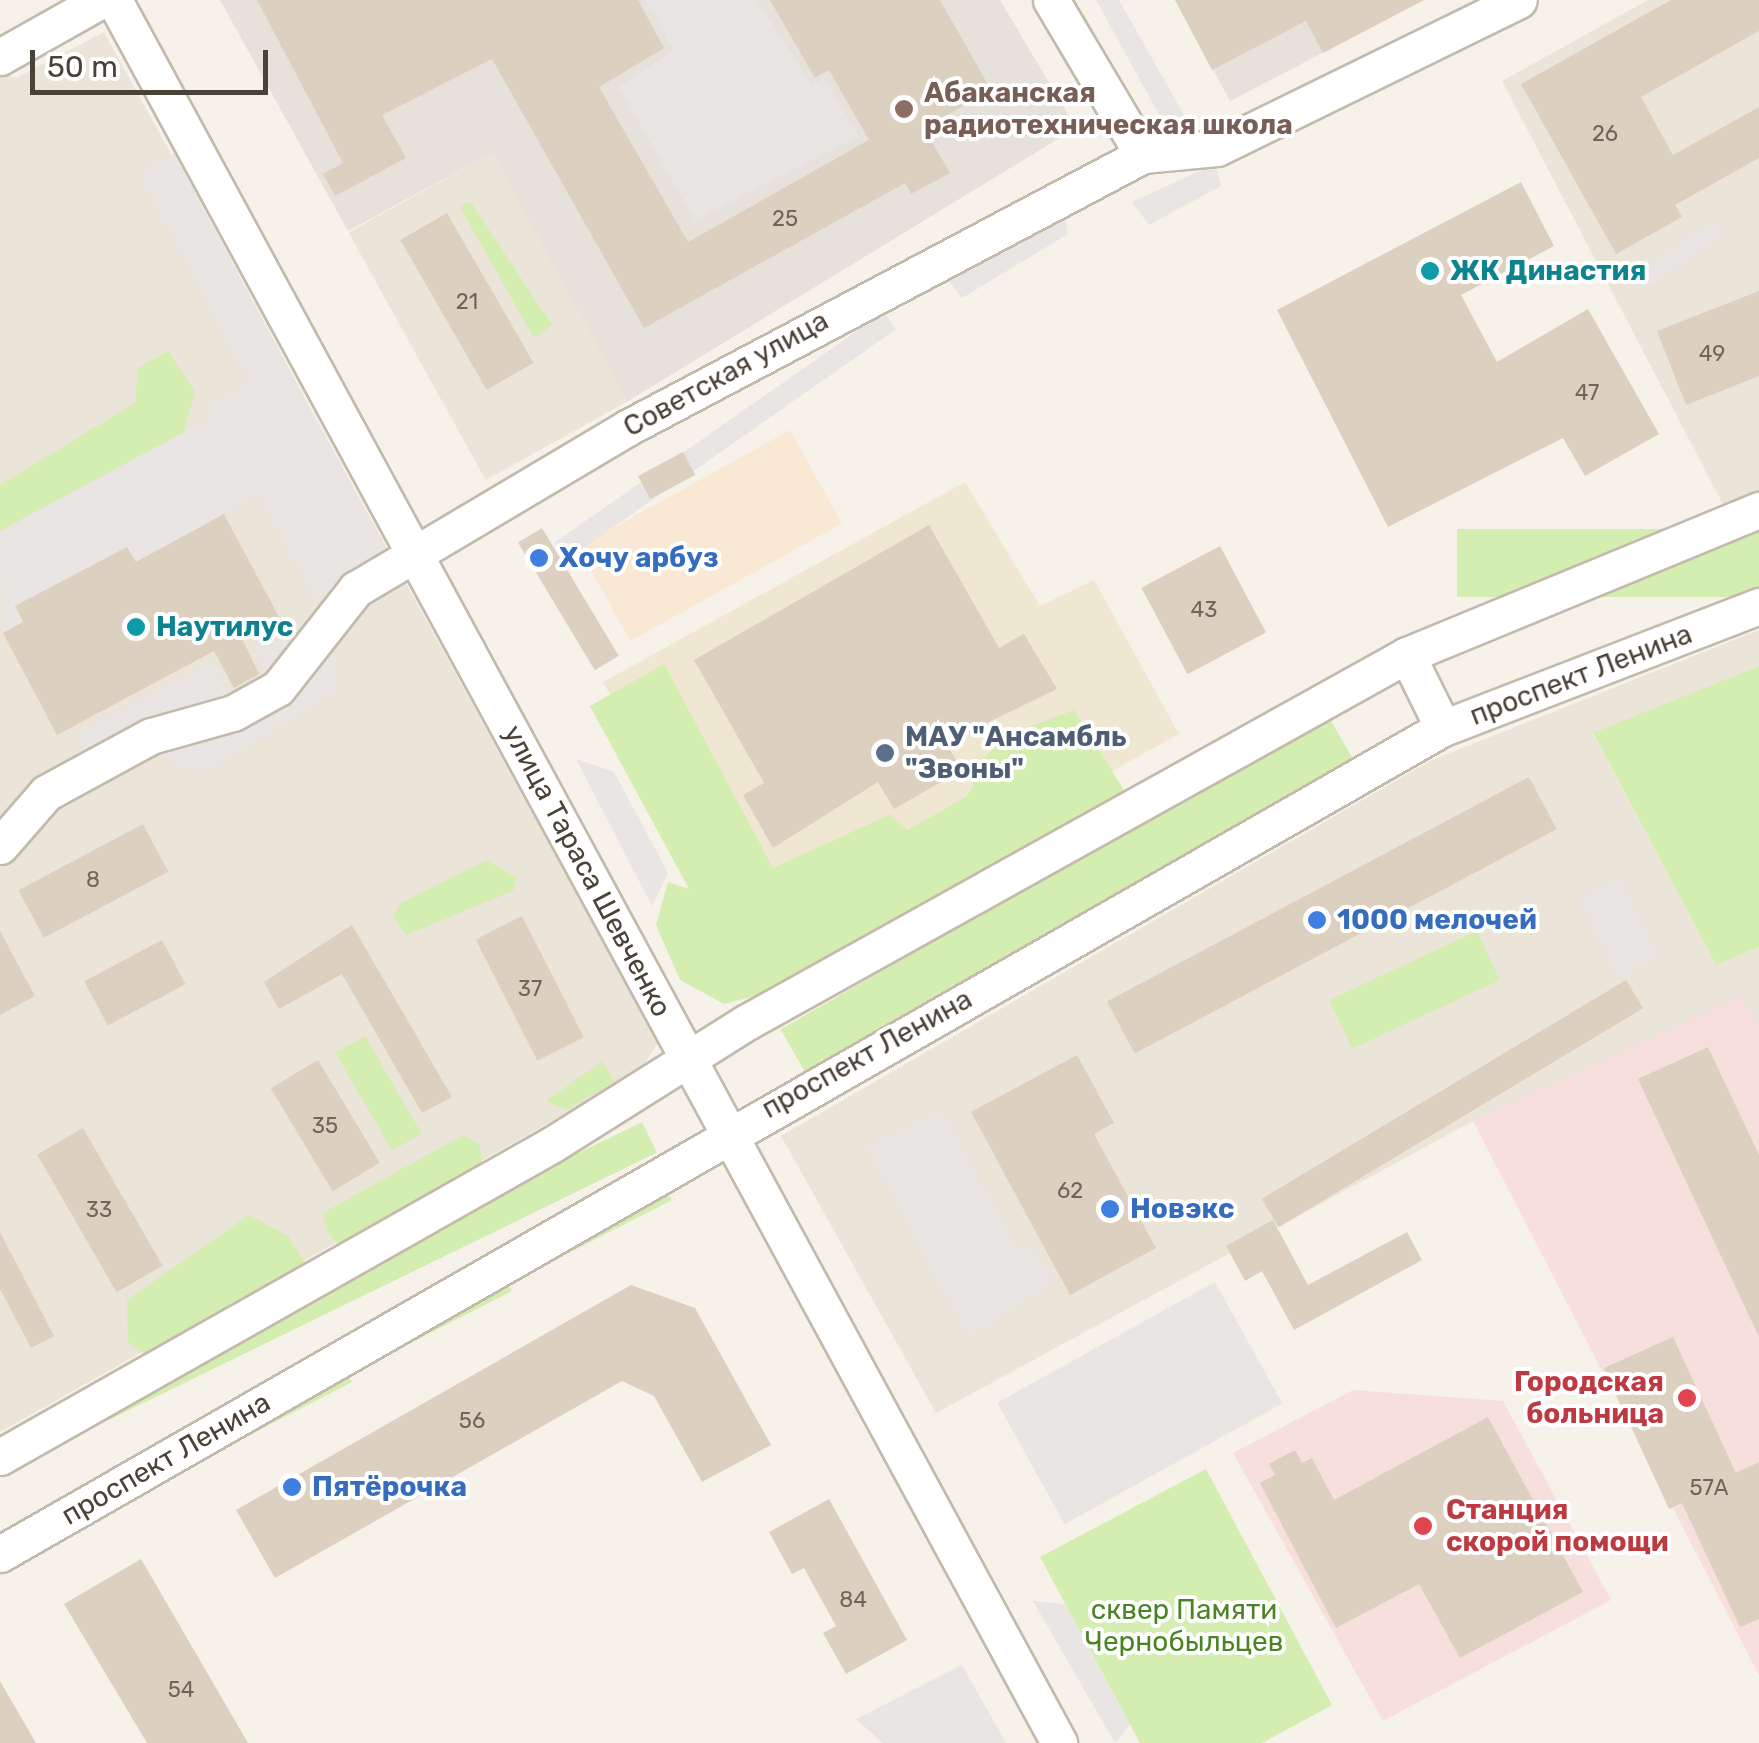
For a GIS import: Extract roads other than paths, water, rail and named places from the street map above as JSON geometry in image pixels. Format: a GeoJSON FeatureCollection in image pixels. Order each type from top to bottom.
{"type":"FeatureCollection","features":[{"type":"Feature","properties":{"kind":"street"},"geometry":{"type":"LineString","coordinates":[[0,56],[101,0]]}},
{"type":"Feature","properties":{"kind":"street","name":"улица Тараса Шевченко"},"geometry":{"type":"LineString","coordinates":[[114,0],[1059,1743]]}},
{"type":"Feature","properties":{"kind":"street"},"geometry":{"type":"LineString","coordinates":[[1051,0],[1143,155]]}},
{"type":"Feature","properties":{"kind":"street","name":"Советская улица"},"geometry":{"type":"LineString","coordinates":[[0,846],[46,793],[151,736],[233,713],[278,688],[356,590],[897,278],[1143,155],[1218,148],[1520,0]]}},
{"type":"Feature","properties":{"kind":"street"},"geometry":{"type":"LineString","coordinates":[[0,1457],[553,1144],[686,1057],[1407,655],[1759,510]]}},
{"type":"Feature","properties":{"kind":"street","name":"проспект Ленина"},"geometry":{"type":"LineString","coordinates":[[0,1554],[728,1133],[1443,728],[1759,606]]}},
{"type":"Feature","properties":{"kind":"street"},"geometry":{"type":"LineString","coordinates":[[1407,655],[1443,728]]}},
{"type":"Feature","properties":{"kind":"place","name":"Абаканская радиотехническая школа"},"geometry":{"type":"Point","coordinates":[904,109]}},
{"type":"Feature","properties":{"kind":"place","name":"ЖК Династия"},"geometry":{"type":"Point","coordinates":[1430,271]}},
{"type":"Feature","properties":{"kind":"place","name":"Хочу арбуз"},"geometry":{"type":"Point","coordinates":[539,558]}},
{"type":"Feature","properties":{"kind":"place","name":"Наутилус"},"geometry":{"type":"Point","coordinates":[136,627]}},
{"type":"Feature","properties":{"kind":"place","name":"МАУ \"Ансамбль \"Звоны\""},"geometry":{"type":"Point","coordinates":[885,753]}},
{"type":"Feature","properties":{"kind":"place","name":"1000 мелочей"},"geometry":{"type":"Point","coordinates":[1317,920]}},
{"type":"Feature","properties":{"kind":"place","name":"Новэкс"},"geometry":{"type":"Point","coordinates":[1110,1209]}},
{"type":"Feature","properties":{"kind":"place","name":"Городская больница"},"geometry":{"type":"Point","coordinates":[1687,1398]}},
{"type":"Feature","properties":{"kind":"place","name":"Пятёрочка"},"geometry":{"type":"Point","coordinates":[292,1487]}},
{"type":"Feature","properties":{"kind":"place","name":"Станция скорой помощи"},"geometry":{"type":"Point","coordinates":[1423,1526]}},
{"type":"Feature","properties":{"kind":"park label","name":"сквер Памяти Чернобыльцев"},"geometry":{"type":"Point","coordinates":[1184,1626]}}]}
